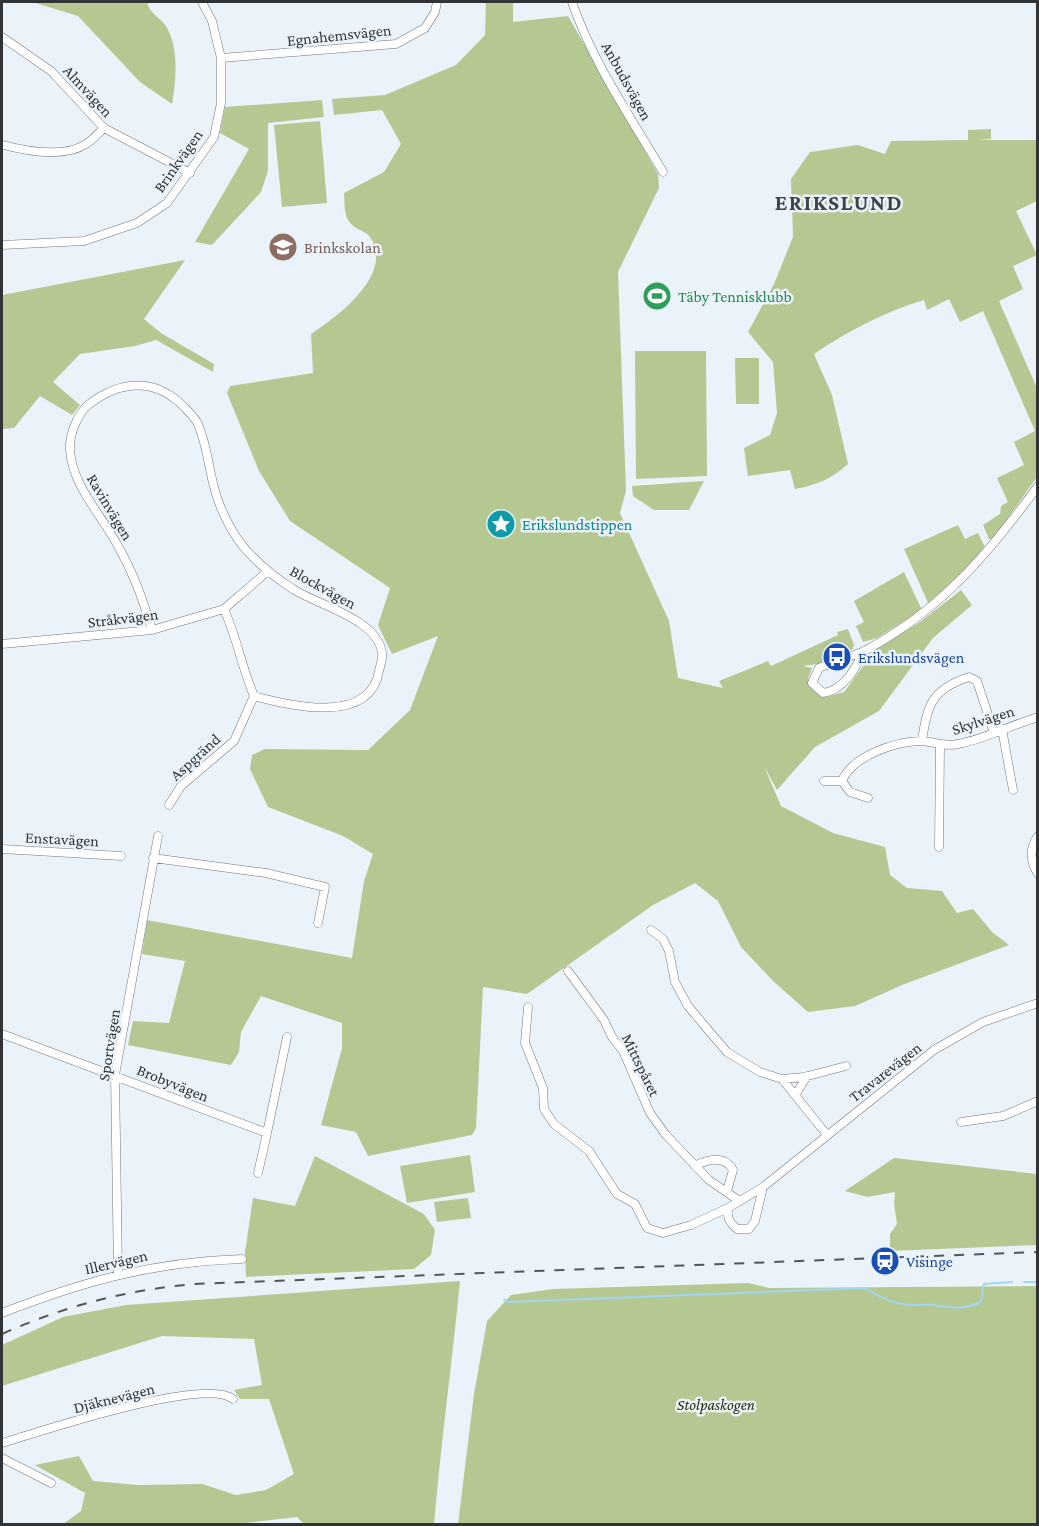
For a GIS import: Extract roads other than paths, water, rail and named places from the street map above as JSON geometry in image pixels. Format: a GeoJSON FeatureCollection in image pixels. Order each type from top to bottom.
{"type":"FeatureCollection","features":[{"type":"Feature","properties":{"kind":"street","name":"Brinkvägen"},"geometry":{"type":"LineString","coordinates":[[2,245],[84,241],[137,223],[167,203],[213,137],[221,102],[222,58],[212,21],[202,2]]}},
{"type":"Feature","properties":{"kind":"street","name":"Egnahemsvägen"},"geometry":{"type":"LineString","coordinates":[[222,58],[396,44],[425,28],[435,12],[437,2]]}},
{"type":"Feature","properties":{"kind":"street","name":"Anbudsvägen"},"geometry":{"type":"LineString","coordinates":[[572,2],[578,22],[663,171]]}},
{"type":"Feature","properties":{"kind":"street","name":"Almvägen"},"geometry":{"type":"LineString","coordinates":[[2,37],[51,71],[104,128],[190,173]]}},
{"type":"Feature","properties":{"kind":"street"},"geometry":{"type":"LineString","coordinates":[[3,145],[26,151],[70,150],[86,144],[104,128]]}},
{"type":"Feature","properties":{"kind":"street","name":"Ravinvägen"},"geometry":{"type":"LineString","coordinates":[[152,630],[139,585],[76,477],[70,449],[73,426],[87,406],[110,392],[133,385],[159,387],[179,402],[196,420],[213,487],[227,520],[246,550],[268,571]]}},
{"type":"Feature","properties":{"kind":"street"},"geometry":{"type":"LineString","coordinates":[[864,651],[855,669],[831,692],[823,693],[812,683],[819,668],[864,651],[931,609],[990,550],[1038,486]]}},
{"type":"Feature","properties":{"kind":"street","name":"Stråkvägen"},"geometry":{"type":"LineString","coordinates":[[2,644],[152,630],[224,609],[268,571]]}},
{"type":"Feature","properties":{"kind":"street","name":"Blockvägen"},"geometry":{"type":"LineString","coordinates":[[254,696],[276,702],[325,707],[351,705],[368,697],[378,677],[382,652],[368,629],[344,613],[295,591],[268,571]]}},
{"type":"Feature","properties":{"kind":"street"},"geometry":{"type":"LineString","coordinates":[[224,609],[234,632],[244,674],[254,696]]}},
{"type":"Feature","properties":{"kind":"street"},"geometry":{"type":"LineString","coordinates":[[922,741],[927,710],[934,697],[958,681],[969,677],[977,681],[994,733]]}},
{"type":"Feature","properties":{"kind":"street","name":"Aspgränd"},"geometry":{"type":"LineString","coordinates":[[169,805],[181,786],[234,741],[254,696]]}},
{"type":"Feature","properties":{"kind":"street","name":"Skylvägen"},"geometry":{"type":"LineString","coordinates":[[842,781],[846,772],[856,762],[900,745],[922,741],[940,746],[957,745],[1038,717]]}},
{"type":"Feature","properties":{"kind":"street"},"geometry":{"type":"LineString","coordinates":[[1002,729],[1013,790]]}},
{"type":"Feature","properties":{"kind":"street"},"geometry":{"type":"LineString","coordinates":[[939,847],[940,746]]}},
{"type":"Feature","properties":{"kind":"street"},"geometry":{"type":"LineString","coordinates":[[824,781],[842,781],[850,792],[868,798]]}},
{"type":"Feature","properties":{"kind":"street","name":"Sportvägen"},"geometry":{"type":"LineString","coordinates":[[118,1273],[115,1075],[158,836]]}},
{"type":"Feature","properties":{"kind":"street"},"geometry":{"type":"LineString","coordinates":[[1038,836],[1033,843],[1031,859],[1038,874]]}},
{"type":"Feature","properties":{"kind":"street","name":"Enstavägen"},"geometry":{"type":"LineString","coordinates":[[2,849],[121,856]]}},
{"type":"Feature","properties":{"kind":"street"},"geometry":{"type":"LineString","coordinates":[[153,858],[257,872],[325,886],[318,923]]}},
{"type":"Feature","properties":{"kind":"street"},"geometry":{"type":"LineString","coordinates":[[651,930],[663,939],[669,951],[675,982],[688,1006],[727,1052],[760,1072],[782,1079],[807,1076],[846,1066]]}},
{"type":"Feature","properties":{"kind":"street","name":"Mittspåret"},"geometry":{"type":"LineString","coordinates":[[568,971],[604,1020],[612,1037],[623,1051],[650,1113],[666,1135],[709,1180],[738,1200]]}},
{"type":"Feature","properties":{"kind":"street","name":"Travarevägen"},"geometry":{"type":"LineString","coordinates":[[528,1007],[525,1043],[543,1088],[544,1109],[554,1124],[589,1151],[617,1194],[635,1204],[647,1227],[663,1233],[691,1225],[728,1208],[763,1187],[934,1050],[983,1022],[1038,1003]]}},
{"type":"Feature","properties":{"kind":"street","name":"Brobyvägen"},"geometry":{"type":"LineString","coordinates":[[2,1034],[267,1133]]}},
{"type":"Feature","properties":{"kind":"street"},"geometry":{"type":"LineString","coordinates":[[258,1173],[287,1037]]}},
{"type":"Feature","properties":{"kind":"street"},"geometry":{"type":"LineString","coordinates":[[796,1094],[807,1076]]}},
{"type":"Feature","properties":{"kind":"street"},"geometry":{"type":"LineString","coordinates":[[782,1079],[827,1135]]}},
{"type":"Feature","properties":{"kind":"street"},"geometry":{"type":"LineString","coordinates":[[962,1122],[1003,1116],[1038,1101]]}},
{"type":"Feature","properties":{"kind":"street"},"geometry":{"type":"LineString","coordinates":[[695,1166],[708,1159],[728,1163],[733,1170],[727,1191]]}},
{"type":"Feature","properties":{"kind":"street"},"geometry":{"type":"LineString","coordinates":[[728,1208],[728,1219],[731,1224],[737,1229],[749,1228],[755,1221],[763,1187]]}},
{"type":"Feature","properties":{"kind":"street","name":"Illervägen"},"geometry":{"type":"LineString","coordinates":[[2,1313],[60,1290],[118,1273],[199,1261],[242,1259]]}},
{"type":"Feature","properties":{"kind":"street","name":"Djäknevägen"},"geometry":{"type":"LineString","coordinates":[[2,1443],[118,1408],[211,1394],[228,1395],[233,1399]]}},
{"type":"Feature","properties":{"kind":"street"},"geometry":{"type":"LineString","coordinates":[[2,1458],[51,1483]]}},
{"type":"Feature","properties":{"kind":"waterway"},"geometry":{"type":"LineString","coordinates":[[504,1300],[509,1302],[866,1288],[883,1298],[902,1304],[957,1308],[981,1302],[984,1284],[1012,1282]]}},
{"type":"Feature","properties":{"kind":"waterway"},"geometry":{"type":"LineString","coordinates":[[1024,1282],[1038,1282]]}},
{"type":"Feature","properties":{"kind":"railway"},"geometry":{"type":"LineString","coordinates":[[2,1334],[72,1307],[144,1290],[194,1284],[1038,1252]]}},
{"type":"Feature","properties":{"kind":"place","name":"Brinkskolan"},"geometry":{"type":"Point","coordinates":[283,247]}},
{"type":"Feature","properties":{"kind":"place","name":"Täby Tennisklubb"},"geometry":{"type":"Point","coordinates":[657,296]}},
{"type":"Feature","properties":{"kind":"place","name":"Erikslundstippen"},"geometry":{"type":"Point","coordinates":[501,524]}},
{"type":"Feature","properties":{"kind":"place","name":"Erikslundsvägen"},"geometry":{"type":"Point","coordinates":[837,657]}},
{"type":"Feature","properties":{"kind":"place","name":"Visinge"},"geometry":{"type":"Point","coordinates":[885,1261]}},
{"type":"Feature","properties":{"kind":"district","name":"ERIKSLUND"},"geometry":{"type":"Point","coordinates":[839,202]}},
{"type":"Feature","properties":{"kind":"park label","name":"Stolpaskogen"},"geometry":{"type":"Point","coordinates":[716,1404]}}]}
